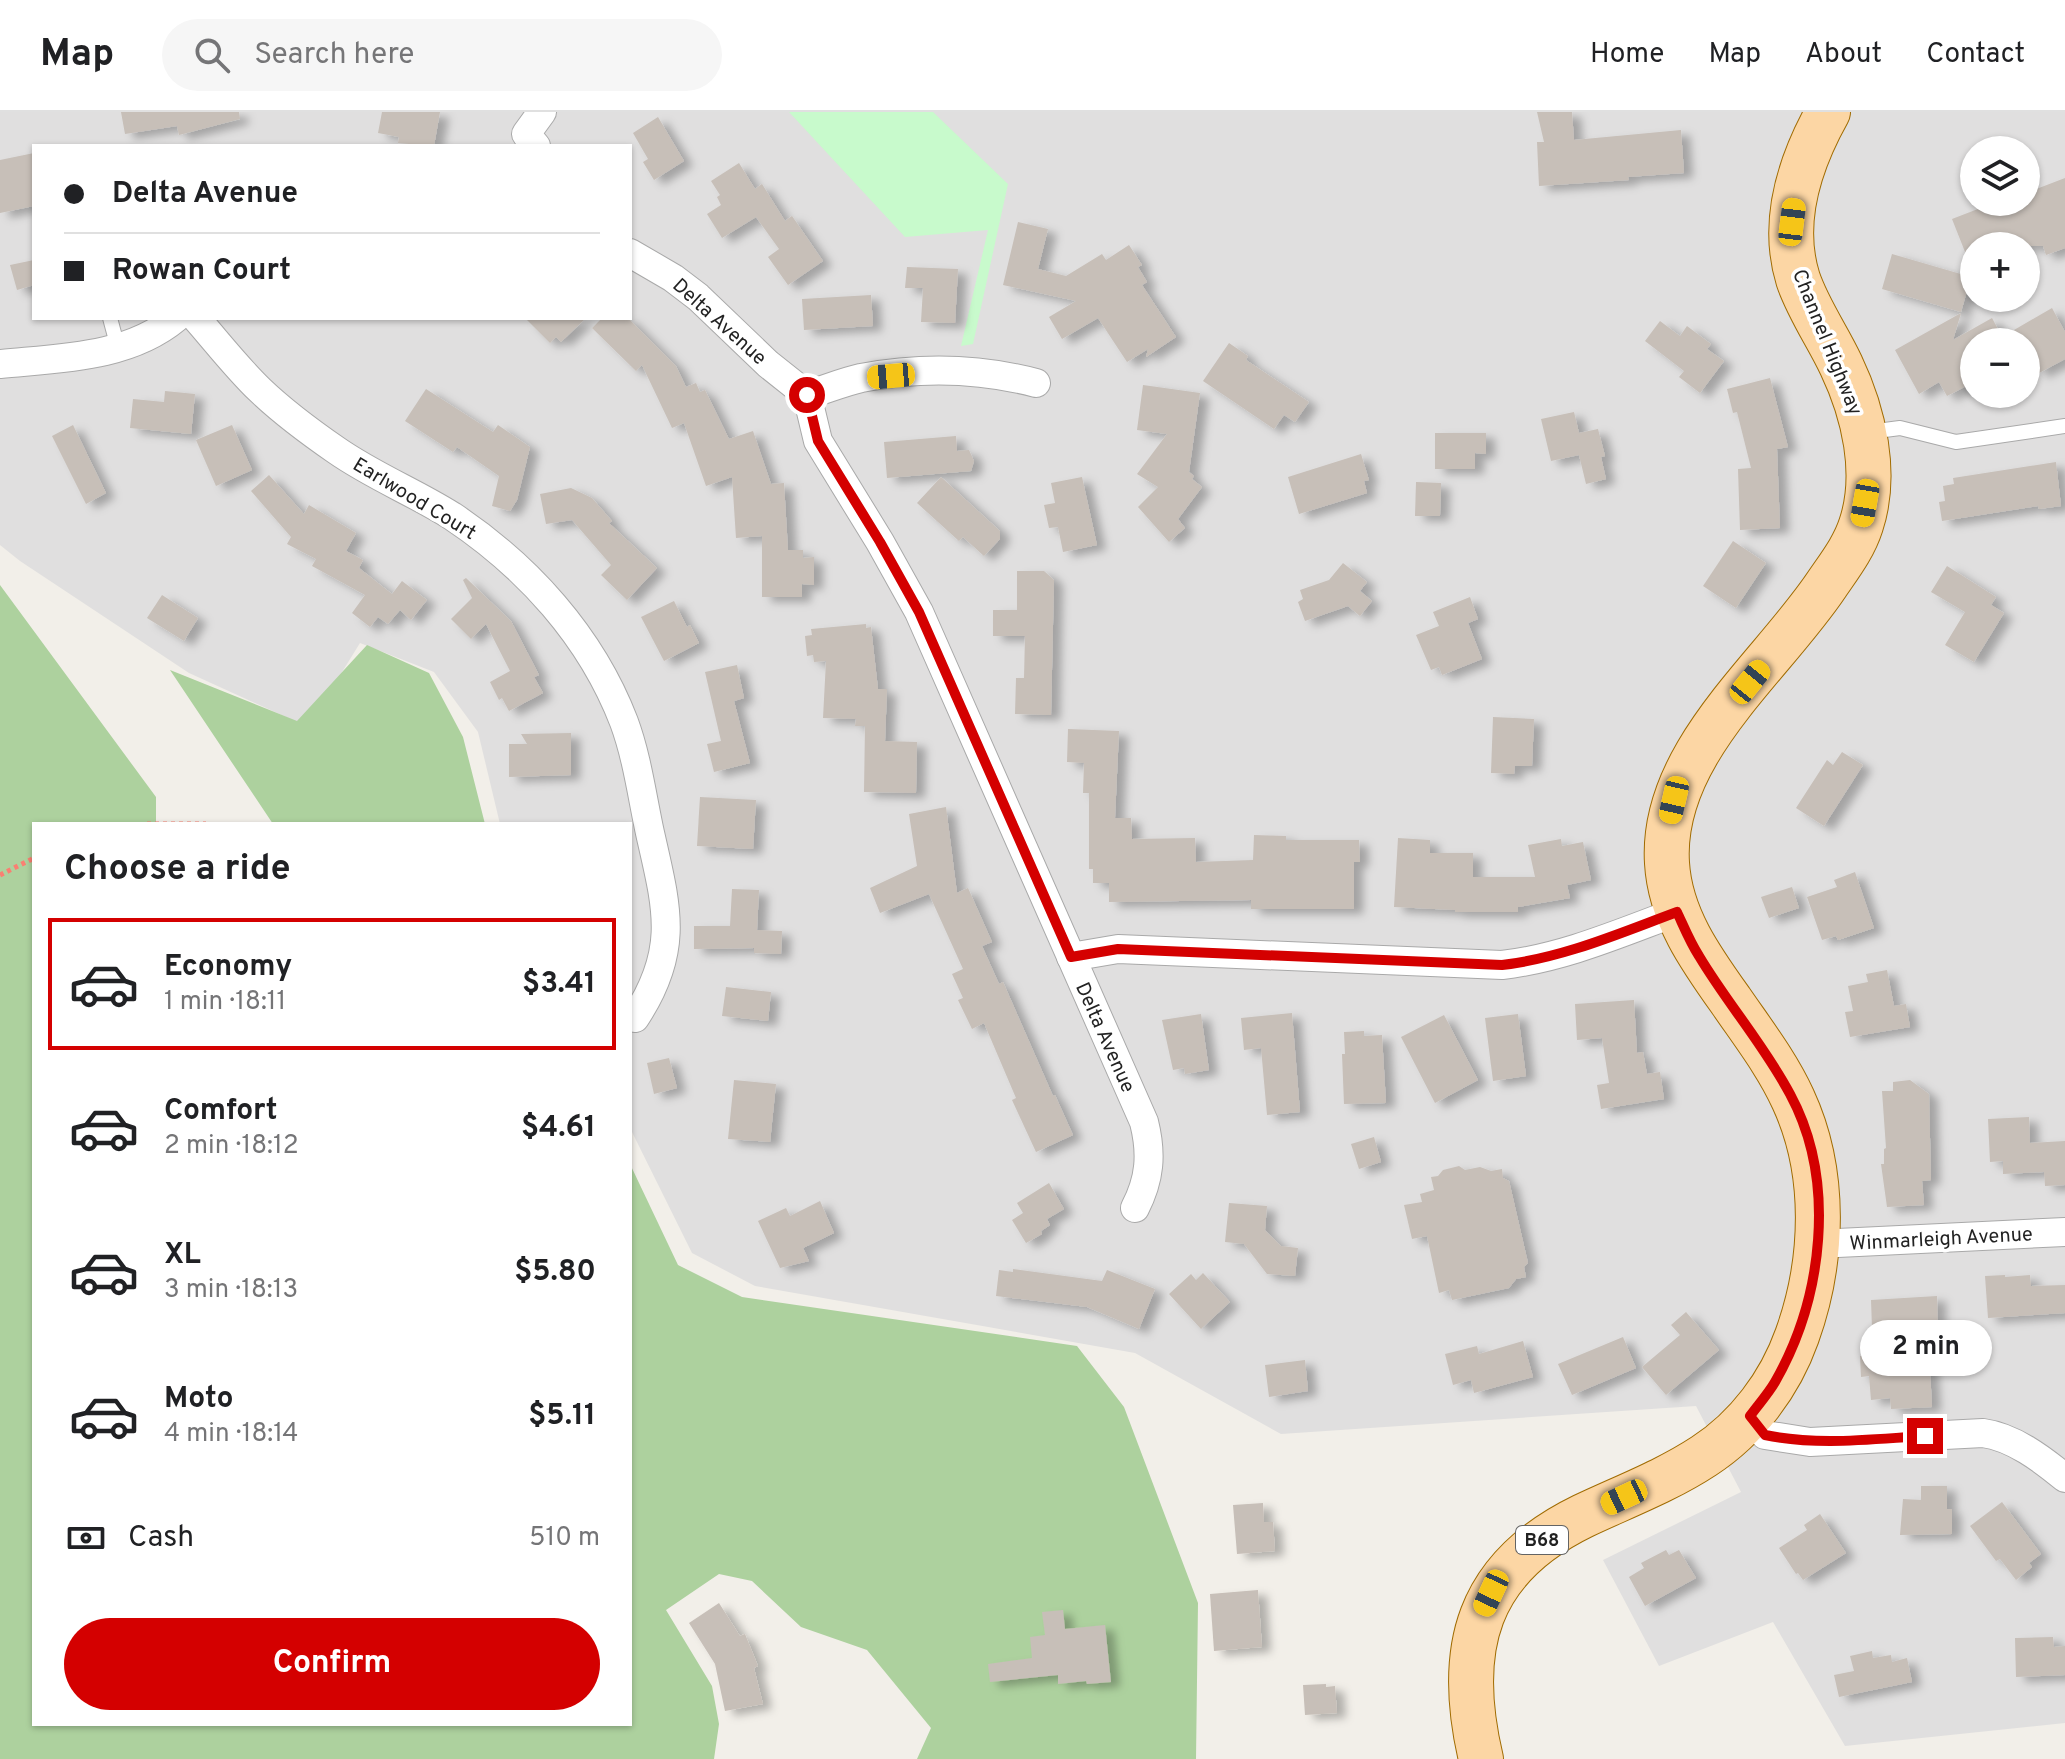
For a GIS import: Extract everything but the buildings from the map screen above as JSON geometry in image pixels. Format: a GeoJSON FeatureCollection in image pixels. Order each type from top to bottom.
{"type":"FeatureCollection","features":[{"type":"Feature","properties":{"kind":"main road","name":"Channel Highway"},"geometry":{"type":"LineString","coordinates":[[1481,1759],[1473,1703],[1474,1645],[1484,1609],[1502,1578],[1526,1553],[1558,1529],[1702,1458],[1726,1441],[1773,1386],[1796,1338],[1810,1293],[1817,1244],[1814,1168],[1803,1123],[1763,1047],[1699,957],[1677,912],[1667,865],[1668,833],[1674,800],[1696,755],[1716,724],[1817,599],[1851,548],[1862,524],[1868,483],[1863,432],[1843,368],[1799,279],[1792,240],[1794,202],[1803,165],[1828,112]]}},
{"type":"Feature","properties":{"kind":"street","name":"Delta Avenue"},"geometry":{"type":"LineString","coordinates":[[632,254],[698,297],[768,364],[807,395],[818,441],[919,612],[1144,1122],[1149,1172],[1135,1208]]}},
{"type":"Feature","properties":{"kind":"street"},"geometry":{"type":"LineString","coordinates":[[0,364],[78,356],[118,348],[141,340],[173,320]]}},
{"type":"Feature","properties":{"kind":"street","name":"Earlwood Court"},"geometry":{"type":"LineString","coordinates":[[198,320],[284,411],[347,457],[430,503],[504,555],[547,596],[591,657],[614,699],[630,742],[667,919],[664,956],[656,980],[635,1018]]}},
{"type":"Feature","properties":{"kind":"street"},"geometry":{"type":"LineString","coordinates":[[807,395],[860,378],[951,370],[998,373],[1036,383]]}},
{"type":"Feature","properties":{"kind":"street"},"geometry":{"type":"LineString","coordinates":[[1071,957],[1118,949],[1502,965],[1533,962],[1578,949],[1677,912]]}},
{"type":"Feature","properties":{"kind":"street","name":"Winmarleigh Avenue"},"geometry":{"type":"LineString","coordinates":[[1817,1244],[2065,1232]]}},
{"type":"Feature","properties":{"kind":"street"},"geometry":{"type":"LineString","coordinates":[[1750,1416],[1765,1435],[1810,1442],[1983,1433],[1996,1435],[2009,1440],[2065,1478]]}},
{"type":"Feature","properties":{"kind":"lane"},"geometry":{"type":"LineString","coordinates":[[111,320],[118,348]]}},
{"type":"Feature","properties":{"kind":"lane"},"geometry":{"type":"LineString","coordinates":[[1863,432],[1900,428],[1956,442],[2065,426]]}},
{"type":"Feature","properties":{"kind":"path"},"geometry":{"type":"LineString","coordinates":[[0,875],[32,859]]}},
{"type":"Feature","properties":{"kind":"shaded area"},"geometry":{"type":"Polygon","coordinates":[[[0,112],[2065,112],[2065,1723],[1845,1746],[1773,1622],[1659,1666],[1603,1560],[1741,1492],[1696,1406],[1281,1434],[1135,1353],[755,1286],[692,1253],[632,1132],[632,822],[500,822],[478,732],[434,672],[360,643],[308,727],[189,673],[0,545],[0,112]]]}},
{"type":"Feature","properties":{"kind":"green space"},"geometry":{"type":"Polygon","coordinates":[[[789,112],[933,112],[1008,184],[973,344],[961,346],[988,230],[905,237],[789,112]]]}},
{"type":"Feature","properties":{"kind":"green space"},"geometry":{"type":"Polygon","coordinates":[[[0,585],[156,797],[156,822],[32,822],[32,1726],[632,1726],[632,1168],[678,1265],[742,1297],[1077,1346],[1124,1407],[1198,1603],[1196,1759],[917,1759],[931,1728],[867,1650],[801,1627],[752,1581],[719,1574],[666,1610],[712,1686],[719,1724],[714,1759],[0,1759],[0,585]]]}},
{"type":"Feature","properties":{"kind":"green space"},"geometry":{"type":"Polygon","coordinates":[[[367,645],[429,673],[463,737],[484,822],[272,822],[170,670],[297,721],[367,645]]]}},
{"type":"Feature","properties":{"kind":"route"},"geometry":{"type":"LineString","coordinates":[[807,395],[818,441],[919,612],[1071,957],[1118,949],[1502,965],[1533,962],[1578,949],[1677,912],[1699,957],[1763,1047],[1792,1097],[1803,1123],[1814,1168],[1818,1216],[1810,1293],[1786,1362],[1773,1386],[1750,1416],[1765,1435],[1786,1440],[1810,1442],[1925,1436]]}}]}
